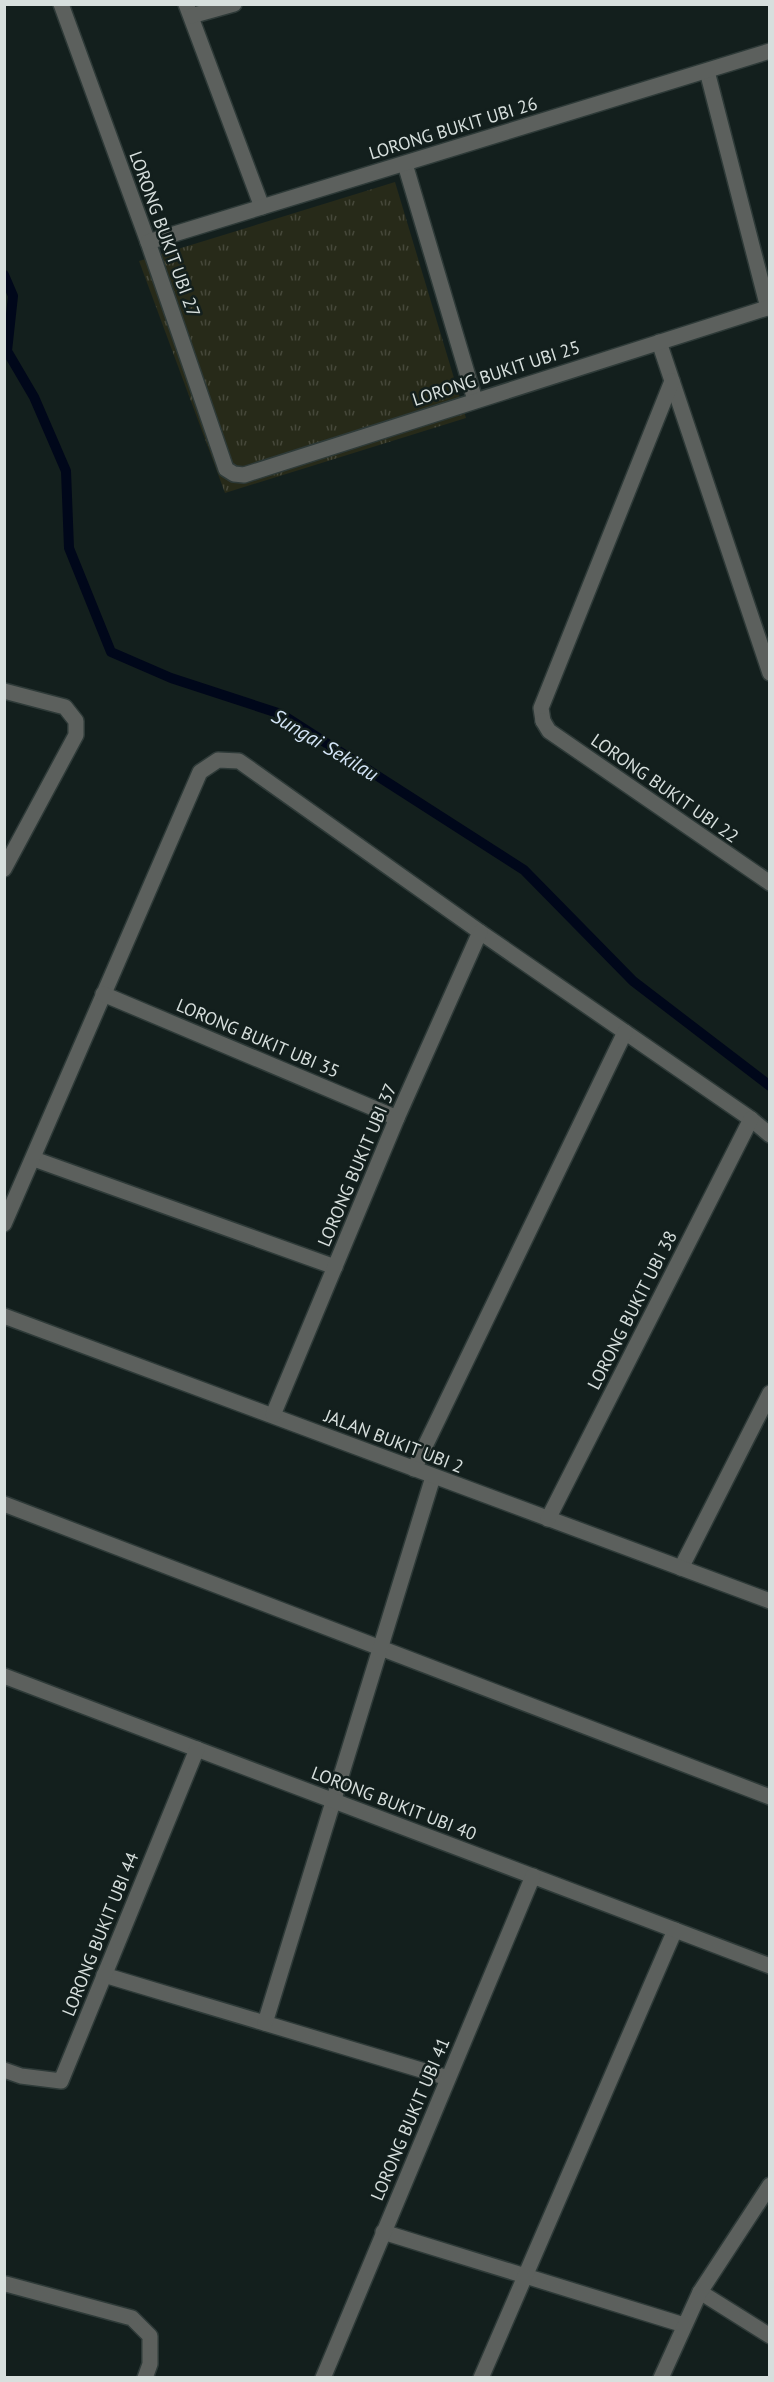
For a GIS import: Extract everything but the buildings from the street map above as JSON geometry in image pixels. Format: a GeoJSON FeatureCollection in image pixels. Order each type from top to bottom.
{"type":"FeatureCollection","features":[{"type":"Feature","properties":{"kind":"street","name":"LORONG BUKIT UBI 27"},"geometry":{"type":"LineString","coordinates":[[61,4],[148,242],[226,469],[234,474]]}},
{"type":"Feature","properties":{"kind":"street"},"geometry":{"type":"LineString","coordinates":[[234,4],[189,10],[262,207]]}},
{"type":"Feature","properties":{"kind":"street","name":"LORONG BUKIT UBI 26"},"geometry":{"type":"LineString","coordinates":[[148,242],[770,51]]}},
{"type":"Feature","properties":{"kind":"street"},"geometry":{"type":"LineString","coordinates":[[707,70],[769,308]]}},
{"type":"Feature","properties":{"kind":"street"},"geometry":{"type":"LineString","coordinates":[[405,164],[475,400]]}},
{"type":"Feature","properties":{"kind":"street","name":"LORONG BUKIT UBI 25"},"geometry":{"type":"LineString","coordinates":[[234,474],[244,475],[769,308]]}},
{"type":"Feature","properties":{"kind":"street"},"geometry":{"type":"LineString","coordinates":[[658,342],[770,673]]}},
{"type":"Feature","properties":{"kind":"street","name":"LORONG BUKIT UBI 22"},"geometry":{"type":"LineString","coordinates":[[672,381],[541,708],[543,721],[549,731],[770,883]]}},
{"type":"Feature","properties":{"kind":"street"},"geometry":{"type":"LineString","coordinates":[[4,692],[66,707],[76,721],[76,735],[4,869]]}},
{"type":"Feature","properties":{"kind":"street"},"geometry":{"type":"LineString","coordinates":[[4,1224],[200,772],[218,760],[239,761],[480,932],[751,1119],[770,1135]]}},
{"type":"Feature","properties":{"kind":"street","name":"LORONG BUKIT UBI 37"},"geometry":{"type":"LineString","coordinates":[[273,1415],[397,1118],[480,932]]}},
{"type":"Feature","properties":{"kind":"street","name":"LORONG BUKIT UBI 35"},"geometry":{"type":"LineString","coordinates":[[103,994],[397,1118]]}},
{"type":"Feature","properties":{"kind":"street"},"geometry":{"type":"LineString","coordinates":[[414,1469],[626,1032]]}},
{"type":"Feature","properties":{"kind":"street","name":"LORONG BUKIT UBI 38"},"geometry":{"type":"LineString","coordinates":[[548,1519],[751,1119]]}},
{"type":"Feature","properties":{"kind":"street"},"geometry":{"type":"LineString","coordinates":[[34,1159],[335,1267]]}},
{"type":"Feature","properties":{"kind":"street","name":"JALAN BUKIT UBI 2"},"geometry":{"type":"LineString","coordinates":[[4,1316],[770,1601]]}},
{"type":"Feature","properties":{"kind":"street"},"geometry":{"type":"LineString","coordinates":[[681,1568],[770,1393]]}},
{"type":"Feature","properties":{"kind":"street"},"geometry":{"type":"LineString","coordinates":[[264,2023],[433,1477]]}},
{"type":"Feature","properties":{"kind":"street"},"geometry":{"type":"LineString","coordinates":[[4,1504],[770,1797]]}},
{"type":"Feature","properties":{"kind":"street","name":"LORONG BUKIT UBI 40"},"geometry":{"type":"LineString","coordinates":[[4,1676],[770,1966]]}},
{"type":"Feature","properties":{"kind":"street","name":"LORONG BUKIT UBI 44"},"geometry":{"type":"LineString","coordinates":[[4,2070],[21,2076],[61,2081],[197,1749]]}},
{"type":"Feature","properties":{"kind":"street","name":"LORONG BUKIT UBI 41"},"geometry":{"type":"LineString","coordinates":[[323,2378],[533,1876]]}},
{"type":"Feature","properties":{"kind":"street"},"geometry":{"type":"LineString","coordinates":[[481,2378],[675,1930]]}},
{"type":"Feature","properties":{"kind":"street"},"geometry":{"type":"LineString","coordinates":[[104,1975],[448,2078]]}},
{"type":"Feature","properties":{"kind":"street"},"geometry":{"type":"LineString","coordinates":[[665,2375],[684,2325],[700,2292],[770,2185]]}},
{"type":"Feature","properties":{"kind":"street"},"geometry":{"type":"LineString","coordinates":[[384,2232],[684,2325]]}},
{"type":"Feature","properties":{"kind":"street"},"geometry":{"type":"LineString","coordinates":[[6,2284],[132,2318],[150,2336],[150,2364],[145,2378]]}},
{"type":"Feature","properties":{"kind":"street"},"geometry":{"type":"LineString","coordinates":[[700,2292],[770,2336]]}},
{"type":"Feature","properties":{"kind":"green space"},"geometry":{"type":"Polygon","coordinates":[[[395,182],[466,418],[225,493],[139,261],[395,182]]]}},
{"type":"Feature","properties":{"kind":"waterway","name":"Sungai Sekilau"},"geometry":{"type":"LineString","coordinates":[[4,275],[13,296],[7,351],[34,397],[66,471],[69,548],[111,652],[171,678],[281,714],[524,870],[633,981],[770,1086]]}}]}
